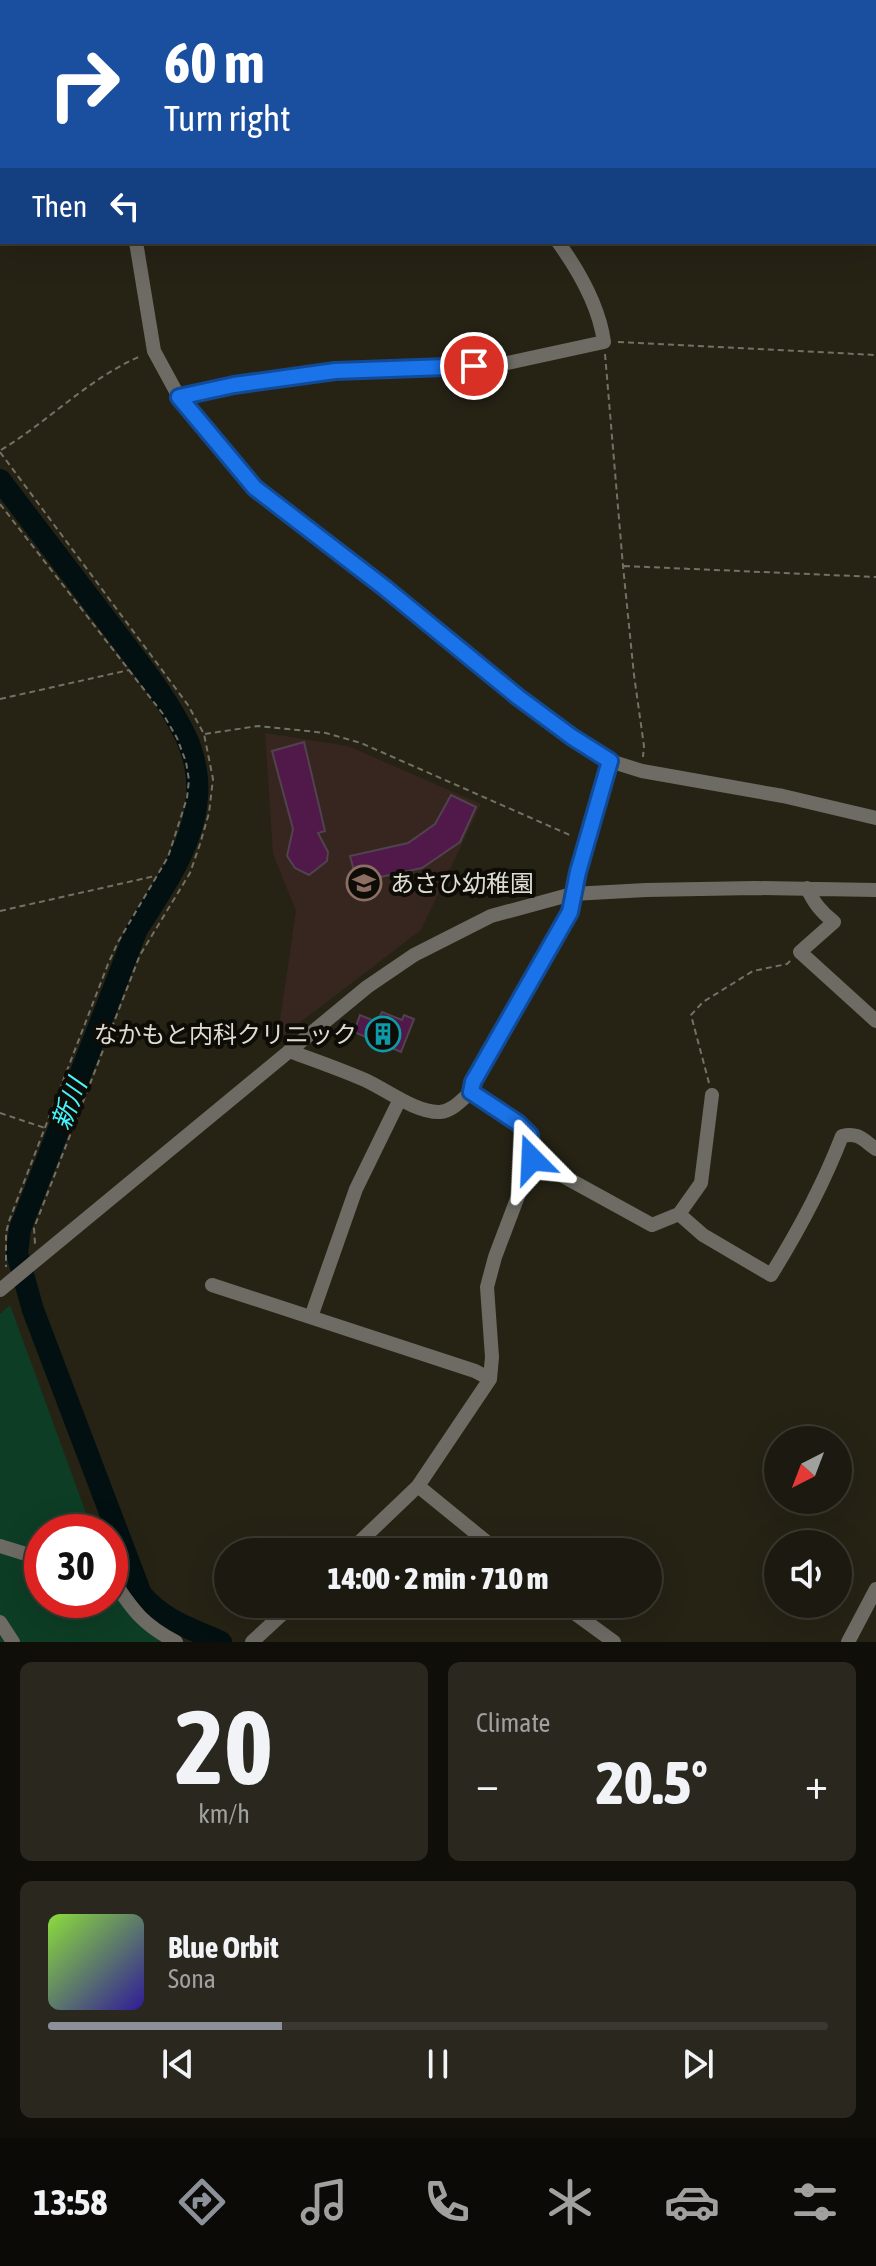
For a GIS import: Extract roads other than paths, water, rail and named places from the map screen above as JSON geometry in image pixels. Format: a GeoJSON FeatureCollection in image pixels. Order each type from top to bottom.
{"type":"FeatureCollection","features":[{"type":"Feature","properties":{"kind":"street"},"geometry":{"type":"LineString","coordinates":[[136,244],[154,351],[179,397],[255,488],[385,588],[518,697],[610,761],[642,771],[783,796],[876,818]]}},
{"type":"Feature","properties":{"kind":"street"},"geometry":{"type":"LineString","coordinates":[[179,397],[234,385],[335,371],[498,365],[604,342],[579,271],[559,244]]}},
{"type":"Feature","properties":{"kind":"street"},"geometry":{"type":"LineString","coordinates":[[289,1051],[359,1077],[433,1112],[445,1112],[471,1092],[473,1082],[570,912],[572,894],[610,761]]}},
{"type":"Feature","properties":{"kind":"street"},"geometry":{"type":"LineString","coordinates":[[807,888],[814,903],[834,922],[800,952],[876,1021]]}},
{"type":"Feature","properties":{"kind":"street"},"geometry":{"type":"LineString","coordinates":[[6,1285],[367,987],[414,955],[491,916],[572,894],[662,889],[876,890]]}},
{"type":"Feature","properties":{"kind":"street"},"geometry":{"type":"LineString","coordinates":[[364,1538],[418,1486],[490,1379],[492,1357],[487,1287],[495,1257],[532,1159],[530,1135],[518,1123],[471,1092]]}},
{"type":"Feature","properties":{"kind":"street"},"geometry":{"type":"LineString","coordinates":[[532,1159],[652,1225],[679,1214],[701,1183],[712,1095]]}},
{"type":"Feature","properties":{"kind":"street"},"geometry":{"type":"LineString","coordinates":[[311,1317],[356,1189],[400,1099]]}},
{"type":"Feature","properties":{"kind":"street"},"geometry":{"type":"LineString","coordinates":[[679,1214],[703,1235],[771,1275],[799,1230],[842,1136],[852,1133],[876,1149]]}},
{"type":"Feature","properties":{"kind":"street"},"geometry":{"type":"LineString","coordinates":[[212,1285],[475,1371],[490,1379]]}},
{"type":"Feature","properties":{"kind":"street"},"geometry":{"type":"LineString","coordinates":[[418,1486],[482,1538]]}},
{"type":"Feature","properties":{"kind":"street"},"geometry":{"type":"LineString","coordinates":[[0,1546],[24,1553]]}},
{"type":"Feature","properties":{"kind":"street"},"geometry":{"type":"LineString","coordinates":[[848,1642],[876,1589]]}},
{"type":"Feature","properties":{"kind":"street"},"geometry":{"type":"LineString","coordinates":[[128,1604],[153,1630],[176,1642]]}},
{"type":"Feature","properties":{"kind":"street"},"geometry":{"type":"LineString","coordinates":[[252,1642],[278,1618]]}},
{"type":"Feature","properties":{"kind":"street"},"geometry":{"type":"LineString","coordinates":[[581,1618],[614,1642]]}},
{"type":"Feature","properties":{"kind":"street"},"geometry":{"type":"LineString","coordinates":[[0,1622],[13,1642]]}},
{"type":"Feature","properties":{"kind":"waterway","name":"新川"},"geometry":{"type":"LineString","coordinates":[[0,480],[161,694],[186,737],[195,766],[197,797],[190,832],[175,866],[137,929],[20,1229],[17,1253],[33,1310],[141,1594],[158,1611],[221,1642]]}},
{"type":"Feature","properties":{"kind":"place","name":"あさひ幼稚園"},"geometry":{"type":"Point","coordinates":[364,883]}},
{"type":"Feature","properties":{"kind":"place","name":"なかもと内科クリニック"},"geometry":{"type":"Point","coordinates":[383,1034]}}]}
